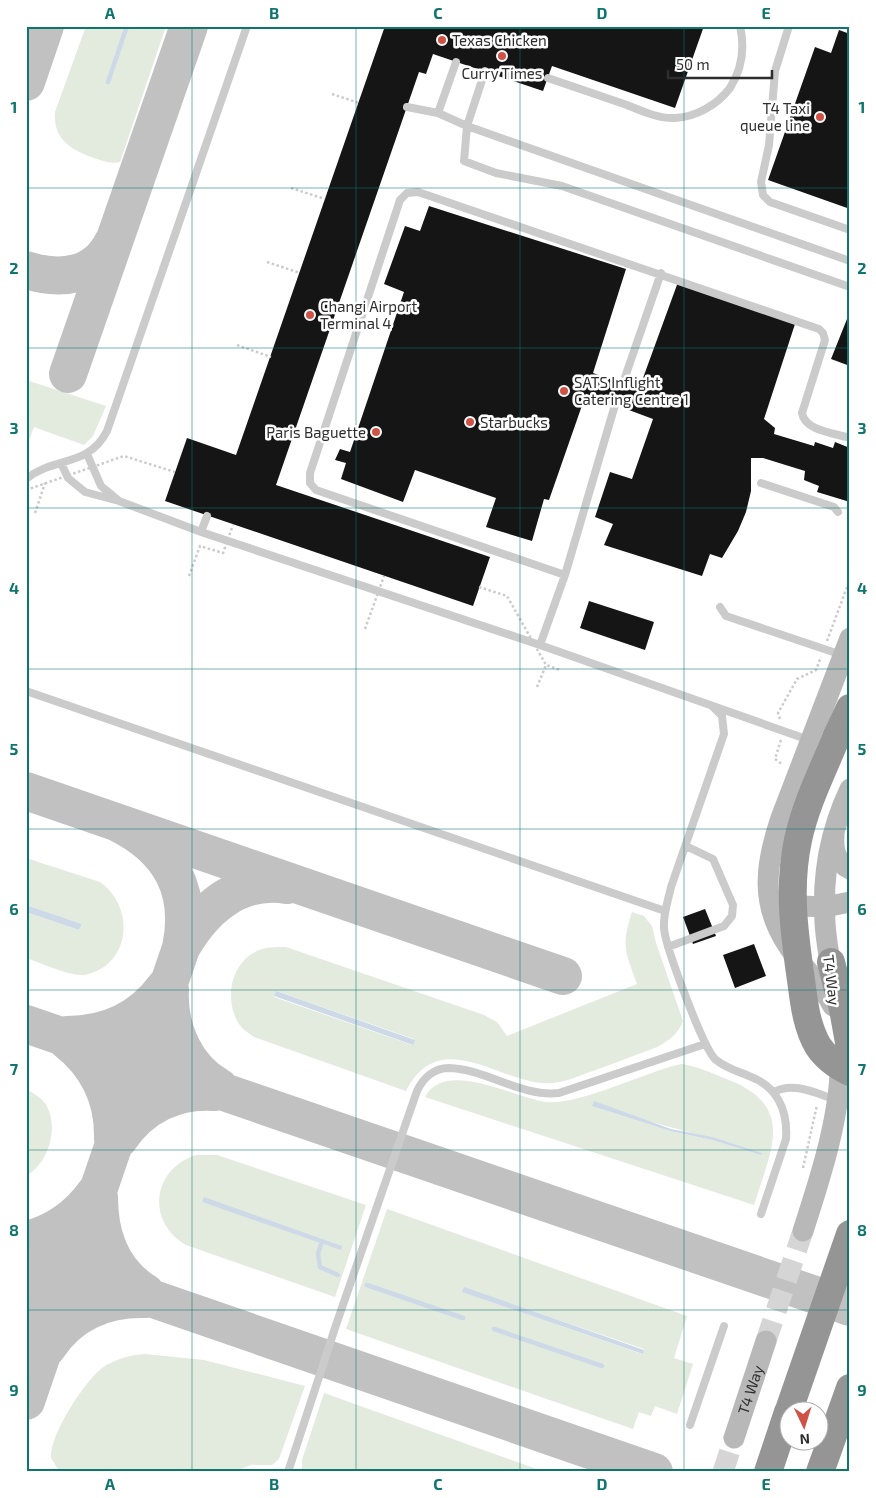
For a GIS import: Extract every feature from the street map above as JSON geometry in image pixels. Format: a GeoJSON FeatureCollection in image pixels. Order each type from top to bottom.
{"type":"FeatureCollection","features":[{"type":"Feature","properties":{"kind":"highway"},"geometry":{"type":"LineString","coordinates":[[850,708],[804,817],[794,860],[792,903],[803,998],[811,1030],[825,1055],[850,1072]]}},
{"type":"Feature","properties":{"kind":"highway"},"geometry":{"type":"LineString","coordinates":[[830,962],[843,1009],[850,1048]]}},
{"type":"Feature","properties":{"kind":"highway"},"geometry":{"type":"LineString","coordinates":[[793,1400],[850,1234]]}},
{"type":"Feature","properties":{"kind":"highway"},"geometry":{"type":"LineString","coordinates":[[820,1472],[850,1388]]}},
{"type":"Feature","properties":{"kind":"highway"},"geometry":{"type":"LineString","coordinates":[[768,1472],[778,1443]]}},
{"type":"Feature","properties":{"kind":"main road"},"geometry":{"type":"LineString","coordinates":[[837,1020],[825,991],[789,948],[780,932],[769,898],[766,878],[772,842],[809,740],[846,647]]}},
{"type":"Feature","properties":{"kind":"main road","name":"T4 Way"},"geometry":{"type":"LineString","coordinates":[[803,1231],[832,1127],[837,1100],[840,1063],[837,1020],[825,922],[825,906],[827,861],[834,834],[850,789]]}},
{"type":"Feature","properties":{"kind":"main road"},"geometry":{"type":"LineString","coordinates":[[834,834],[834,846],[838,859],[850,869]]}},
{"type":"Feature","properties":{"kind":"main road"},"geometry":{"type":"LineString","coordinates":[[769,898],[775,904],[782,906],[825,906],[850,902]]}},
{"type":"Feature","properties":{"kind":"main road","name":"T4 Way"},"geometry":{"type":"LineString","coordinates":[[734,1438],[766,1341]]}},
{"type":"Feature","properties":{"kind":"lane"},"geometry":{"type":"LineString","coordinates":[[26,479],[61,463],[87,454],[102,441],[114,414],[247,26]]}},
{"type":"Feature","properties":{"kind":"lane"},"geometry":{"type":"LineString","coordinates":[[548,78],[664,118],[687,116],[698,113],[719,100],[734,82],[742,60],[743,48],[740,26]]}},
{"type":"Feature","properties":{"kind":"lane"},"geometry":{"type":"LineString","coordinates":[[789,26],[775,71],[768,145],[761,182],[763,195],[770,202],[850,230]]}},
{"type":"Feature","properties":{"kind":"lane"},"geometry":{"type":"LineString","coordinates":[[438,113],[456,62]]}},
{"type":"Feature","properties":{"kind":"lane"},"geometry":{"type":"LineString","coordinates":[[486,71],[467,126],[464,161],[481,168],[562,186],[850,287]]}},
{"type":"Feature","properties":{"kind":"lane"},"geometry":{"type":"LineString","coordinates":[[407,107],[438,113],[467,126],[850,261]]}},
{"type":"Feature","properties":{"kind":"lane"},"geometry":{"type":"LineString","coordinates":[[565,575],[316,490],[310,483],[310,473],[400,200],[407,193],[418,192],[661,273],[819,329],[823,333],[825,340],[802,413],[803,421],[809,426],[850,438]]}},
{"type":"Feature","properties":{"kind":"lane"},"geometry":{"type":"LineString","coordinates":[[623,383],[661,273]]}},
{"type":"Feature","properties":{"kind":"lane"},"geometry":{"type":"LineString","coordinates":[[540,645],[565,575],[615,405]]}},
{"type":"Feature","properties":{"kind":"lane"},"geometry":{"type":"LineString","coordinates":[[87,454],[101,486],[119,501]]}},
{"type":"Feature","properties":{"kind":"lane"},"geometry":{"type":"LineString","coordinates":[[61,463],[68,478],[78,489],[94,496],[119,501],[201,532],[540,645],[809,740]]}},
{"type":"Feature","properties":{"kind":"lane"},"geometry":{"type":"LineString","coordinates":[[761,483],[834,507],[838,512]]}},
{"type":"Feature","properties":{"kind":"lane"},"geometry":{"type":"LineString","coordinates":[[201,532],[207,516]]}},
{"type":"Feature","properties":{"kind":"lane"},"geometry":{"type":"LineString","coordinates":[[720,607],[726,616],[846,647]]}},
{"type":"Feature","properties":{"kind":"lane"},"geometry":{"type":"LineString","coordinates":[[26,691],[665,911]]}},
{"type":"Feature","properties":{"kind":"lane"},"geometry":{"type":"LineString","coordinates":[[707,704],[722,716],[724,734],[665,911],[664,928],[668,947],[710,1053],[724,1066],[762,1081],[774,1092],[783,1107],[787,1128],[786,1139],[761,1214]]}},
{"type":"Feature","properties":{"kind":"lane"},"geometry":{"type":"LineString","coordinates":[[668,947],[724,926],[732,916],[733,905],[713,859],[686,846]]}},
{"type":"Feature","properties":{"kind":"lane"},"geometry":{"type":"LineString","coordinates":[[288,1472],[416,1091],[429,1074],[443,1069],[454,1069],[538,1093],[558,1093],[705,1044]]}},
{"type":"Feature","properties":{"kind":"lane"},"geometry":{"type":"LineString","coordinates":[[774,1092],[784,1088],[797,1087],[837,1100]]}},
{"type":"Feature","properties":{"kind":"lane"},"geometry":{"type":"LineString","coordinates":[[690,1425],[724,1326]]}},
{"type":"Feature","properties":{"kind":"path"},"geometry":{"type":"LineString","coordinates":[[332,94],[358,103]]}},
{"type":"Feature","properties":{"kind":"path"},"geometry":{"type":"LineString","coordinates":[[291,188],[325,199]]}},
{"type":"Feature","properties":{"kind":"path"},"geometry":{"type":"LineString","coordinates":[[267,262],[300,273]]}},
{"type":"Feature","properties":{"kind":"path"},"geometry":{"type":"LineString","coordinates":[[237,345],[271,357]]}},
{"type":"Feature","properties":{"kind":"path"},"geometry":{"type":"LineString","coordinates":[[26,490],[124,456],[175,472]]}},
{"type":"Feature","properties":{"kind":"path"},"geometry":{"type":"LineString","coordinates":[[35,513],[45,483]]}},
{"type":"Feature","properties":{"kind":"path"},"geometry":{"type":"LineString","coordinates":[[189,576],[200,546],[223,553],[233,525]]}},
{"type":"Feature","properties":{"kind":"path"},"geometry":{"type":"LineString","coordinates":[[365,629],[384,576]]}},
{"type":"Feature","properties":{"kind":"path"},"geometry":{"type":"LineString","coordinates":[[479,587],[507,596],[546,665],[560,670]]}},
{"type":"Feature","properties":{"kind":"path"},"geometry":{"type":"LineString","coordinates":[[537,687],[546,665]]}},
{"type":"Feature","properties":{"kind":"shaded area"},"geometry":{"type":"Polygon","coordinates":[[[86,26],[166,26],[120,162],[104,161],[86,155],[71,147],[60,136],[55,121],[55,112],[86,26]]]}},
{"type":"Feature","properties":{"kind":"shaded area"},"geometry":{"type":"Polygon","coordinates":[[[26,380],[106,406],[93,436],[84,445],[34,427],[26,449],[26,380]]]}},
{"type":"Feature","properties":{"kind":"shaded area"},"geometry":{"type":"Polygon","coordinates":[[[26,858],[100,882],[111,892],[119,905],[123,918],[123,932],[120,946],[114,958],[103,967],[83,975],[58,970],[26,958],[26,912],[79,930],[82,924],[26,905],[26,858]]]}},
{"type":"Feature","properties":{"kind":"shaded area"},"geometry":{"type":"Polygon","coordinates":[[[632,912],[644,916],[652,926],[683,1021],[681,1026],[673,1036],[657,1047],[558,1082],[534,1082],[455,1059],[437,1061],[421,1071],[406,1091],[254,1037],[239,1024],[231,1003],[233,981],[243,961],[251,954],[262,949],[286,947],[484,1015],[497,1022],[507,1036],[637,984],[626,948],[626,933],[632,912]],[[276,991],[274,997],[412,1045],[414,1039],[276,991]]]}},
{"type":"Feature","properties":{"kind":"shaded area"},"geometry":{"type":"Polygon","coordinates":[[[681,1064],[705,1070],[750,1091],[764,1103],[771,1117],[773,1133],[771,1149],[754,1205],[425,1097],[435,1086],[448,1081],[463,1081],[480,1083],[531,1099],[559,1102],[593,1094],[681,1064]],[[592,1106],[670,1131],[712,1140],[761,1155],[698,1135],[592,1106]]]}},
{"type":"Feature","properties":{"kind":"shaded area"},"geometry":{"type":"Polygon","coordinates":[[[26,1089],[45,1103],[52,1122],[52,1133],[50,1143],[41,1162],[26,1176],[26,1089]]]}},
{"type":"Feature","properties":{"kind":"shaded area"},"geometry":{"type":"Polygon","coordinates":[[[196,1155],[217,1155],[366,1205],[335,1297],[186,1245],[173,1235],[164,1223],[160,1210],[160,1197],[163,1184],[170,1172],[181,1162],[196,1155]],[[204,1198],[202,1202],[342,1246],[204,1198]]]}},
{"type":"Feature","properties":{"kind":"shaded area"},"geometry":{"type":"Polygon","coordinates":[[[387,1209],[687,1316],[674,1358],[693,1364],[677,1414],[655,1406],[651,1416],[639,1412],[633,1429],[346,1329],[387,1209]],[[464,1288],[463,1292],[642,1354],[644,1349],[464,1288]]]}},
{"type":"Feature","properties":{"kind":"shaded area"},"geometry":{"type":"Polygon","coordinates":[[[145,1354],[204,1360],[305,1386],[279,1459],[272,1465],[251,1465],[233,1472],[59,1471],[51,1458],[52,1448],[62,1424],[77,1397],[102,1368],[128,1356],[145,1354]]]}},
{"type":"Feature","properties":{"kind":"shaded area"},"geometry":{"type":"Polygon","coordinates":[[[324,1393],[545,1472],[302,1472],[302,1460],[324,1393]]]}},
{"type":"Feature","properties":{"kind":"water"},"geometry":{"type":"Polygon","coordinates":[[[26,905],[82,924],[79,930],[26,912],[26,905]]]}},
{"type":"Feature","properties":{"kind":"water"},"geometry":{"type":"Polygon","coordinates":[[[276,991],[415,1040],[413,1045],[274,996],[276,991]]]}},
{"type":"Feature","properties":{"kind":"water"},"geometry":{"type":"Polygon","coordinates":[[[594,1101],[671,1129],[712,1137],[762,1153],[761,1155],[712,1140],[670,1131],[592,1106],[594,1101]]]}},
{"type":"Feature","properties":{"kind":"water"},"geometry":{"type":"Polygon","coordinates":[[[204,1197],[342,1246],[341,1250],[202,1202],[204,1197]]]}},
{"type":"Feature","properties":{"kind":"water"},"geometry":{"type":"Polygon","coordinates":[[[464,1287],[644,1350],[643,1354],[462,1292],[464,1287]]]}},
{"type":"Feature","properties":{"kind":"building","name":"Changi Airport Terminal 4"},"geometry":{"type":"Polygon","coordinates":[[[385,26],[704,26],[675,108],[552,66],[543,91],[433,54],[426,74],[419,72],[276,485],[490,557],[473,606],[165,501],[187,438],[236,455],[385,26]]]}},
{"type":"Feature","properties":{"kind":"building","name":"T4 Taxi queue line"},"geometry":{"type":"Polygon","coordinates":[[[839,30],[850,34],[850,209],[768,180],[815,47],[831,53],[839,30]]]}},
{"type":"Feature","properties":{"kind":"building","name":"SATS Inflight Catering Centre 1"},"geometry":{"type":"Polygon","coordinates":[[[429,206],[626,269],[593,373],[639,389],[678,282],[795,324],[764,419],[775,428],[774,434],[814,446],[815,442],[833,448],[835,442],[850,448],[850,502],[817,492],[819,486],[804,480],[805,471],[763,458],[751,458],[751,491],[746,512],[738,531],[722,558],[710,554],[702,576],[604,545],[613,524],[595,517],[610,472],[632,479],[653,419],[586,394],[549,500],[544,499],[532,541],[486,527],[496,498],[415,470],[403,502],[341,479],[346,463],[335,460],[340,449],[350,452],[404,292],[384,284],[405,226],[420,231],[429,206]]]}},
{"type":"Feature","properties":{"kind":"building"},"geometry":{"type":"Polygon","coordinates":[[[847,319],[850,320],[850,366],[831,359],[847,319]]]}},
{"type":"Feature","properties":{"kind":"building"},"geometry":{"type":"Polygon","coordinates":[[[589,601],[654,622],[645,650],[580,628],[589,601]]]}},
{"type":"Feature","properties":{"kind":"building"},"geometry":{"type":"Polygon","coordinates":[[[705,909],[716,936],[693,944],[683,917],[705,909]]]}},
{"type":"Feature","properties":{"kind":"building"},"geometry":{"type":"Polygon","coordinates":[[[754,944],[766,976],[735,988],[723,955],[754,944]]]}},
{"type":"Feature","properties":{"kind":"waterway"},"geometry":{"type":"LineString","coordinates":[[108,82],[127,26]]}},
{"type":"Feature","properties":{"kind":"waterway"},"geometry":{"type":"LineString","coordinates":[[322,1241],[318,1254],[320,1267],[338,1275]]}},
{"type":"Feature","properties":{"kind":"waterway"},"geometry":{"type":"LineString","coordinates":[[367,1285],[463,1318]]}},
{"type":"Feature","properties":{"kind":"waterway"},"geometry":{"type":"LineString","coordinates":[[494,1329],[602,1366]]}},
{"type":"Feature","properties":{"kind":"taxiway"},"geometry":{"type":"LineString","coordinates":[[26,82],[45,26]]}},
{"type":"Feature","properties":{"kind":"taxiway"},"geometry":{"type":"LineString","coordinates":[[68,374],[189,26]]}},
{"type":"Feature","properties":{"kind":"taxiway"},"geometry":{"type":"LineString","coordinates":[[26,270],[52,275],[76,273],[97,263],[106,254],[113,242]]}},
{"type":"Feature","properties":{"kind":"taxiway"},"geometry":{"type":"LineString","coordinates":[[26,791],[563,976]]}},
{"type":"Feature","properties":{"kind":"taxiway"},"geometry":{"type":"LineString","coordinates":[[26,1401],[181,948],[184,908],[174,874],[151,845],[136,833],[118,823]]}},
{"type":"Feature","properties":{"kind":"taxiway"},"geometry":{"type":"LineString","coordinates":[[181,948],[200,921],[224,899],[238,891],[253,886],[269,884],[287,885]]}},
{"type":"Feature","properties":{"kind":"taxiway"},"geometry":{"type":"LineString","coordinates":[[67,1035],[96,1032],[122,1023],[134,1017],[156,999],[165,987]]}},
{"type":"Feature","properties":{"kind":"taxiway"},"geometry":{"type":"LineString","coordinates":[[170,990],[172,1019],[181,1046],[197,1069],[219,1087]]}},
{"type":"Feature","properties":{"kind":"taxiway"},"geometry":{"type":"LineString","coordinates":[[26,1024],[850,1307]]}},
{"type":"Feature","properties":{"kind":"taxiway"},"geometry":{"type":"LineString","coordinates":[[66,1040],[87,1060],[102,1084],[111,1110],[113,1139]]}},
{"type":"Feature","properties":{"kind":"taxiway"},"geometry":{"type":"LineString","coordinates":[[119,1139],[138,1117],[161,1102],[187,1093],[215,1092]]}},
{"type":"Feature","properties":{"kind":"taxiway"},"geometry":{"type":"LineString","coordinates":[[26,1240],[56,1229],[65,1223],[81,1210],[95,1193]]}},
{"type":"Feature","properties":{"kind":"taxiway"},"geometry":{"type":"LineString","coordinates":[[99,1197],[102,1226],[110,1252],[124,1275],[146,1293]]}},
{"type":"Feature","properties":{"kind":"taxiway"},"geometry":{"type":"LineString","coordinates":[[26,1255],[654,1472]]}},
{"type":"Feature","properties":{"kind":"taxiway"},"geometry":{"type":"LineString","coordinates":[[26,1280],[40,1312],[41,1346]]}},
{"type":"Feature","properties":{"kind":"taxiway"},"geometry":{"type":"LineString","coordinates":[[47,1348],[66,1325],[89,1310],[116,1301],[145,1299]]}},
{"type":"Feature","properties":{"kind":"tunnel"},"geometry":{"type":"LineString","coordinates":[[766,1341],[803,1231]]}},
{"type":"Feature","properties":{"kind":"tunnel"},"geometry":{"type":"LineString","coordinates":[[723,1472],[734,1438]]}},
{"type":"Feature","properties":{"kind":"place","name":"Texas Chicken"},"geometry":{"type":"Point","coordinates":[442,40]}},
{"type":"Feature","properties":{"kind":"place","name":"Curry Times"},"geometry":{"type":"Point","coordinates":[502,56]}},
{"type":"Feature","properties":{"kind":"place","name":"T4 Taxi queue line"},"geometry":{"type":"Point","coordinates":[820,117]}},
{"type":"Feature","properties":{"kind":"place","name":"Changi Airport Terminal 4"},"geometry":{"type":"Point","coordinates":[310,315]}},
{"type":"Feature","properties":{"kind":"place","name":"SATS Inflight Catering Centre 1"},"geometry":{"type":"Point","coordinates":[564,391]}},
{"type":"Feature","properties":{"kind":"place","name":"Starbucks"},"geometry":{"type":"Point","coordinates":[470,422]}},
{"type":"Feature","properties":{"kind":"place","name":"Paris Baguette"},"geometry":{"type":"Point","coordinates":[376,432]}}]}
